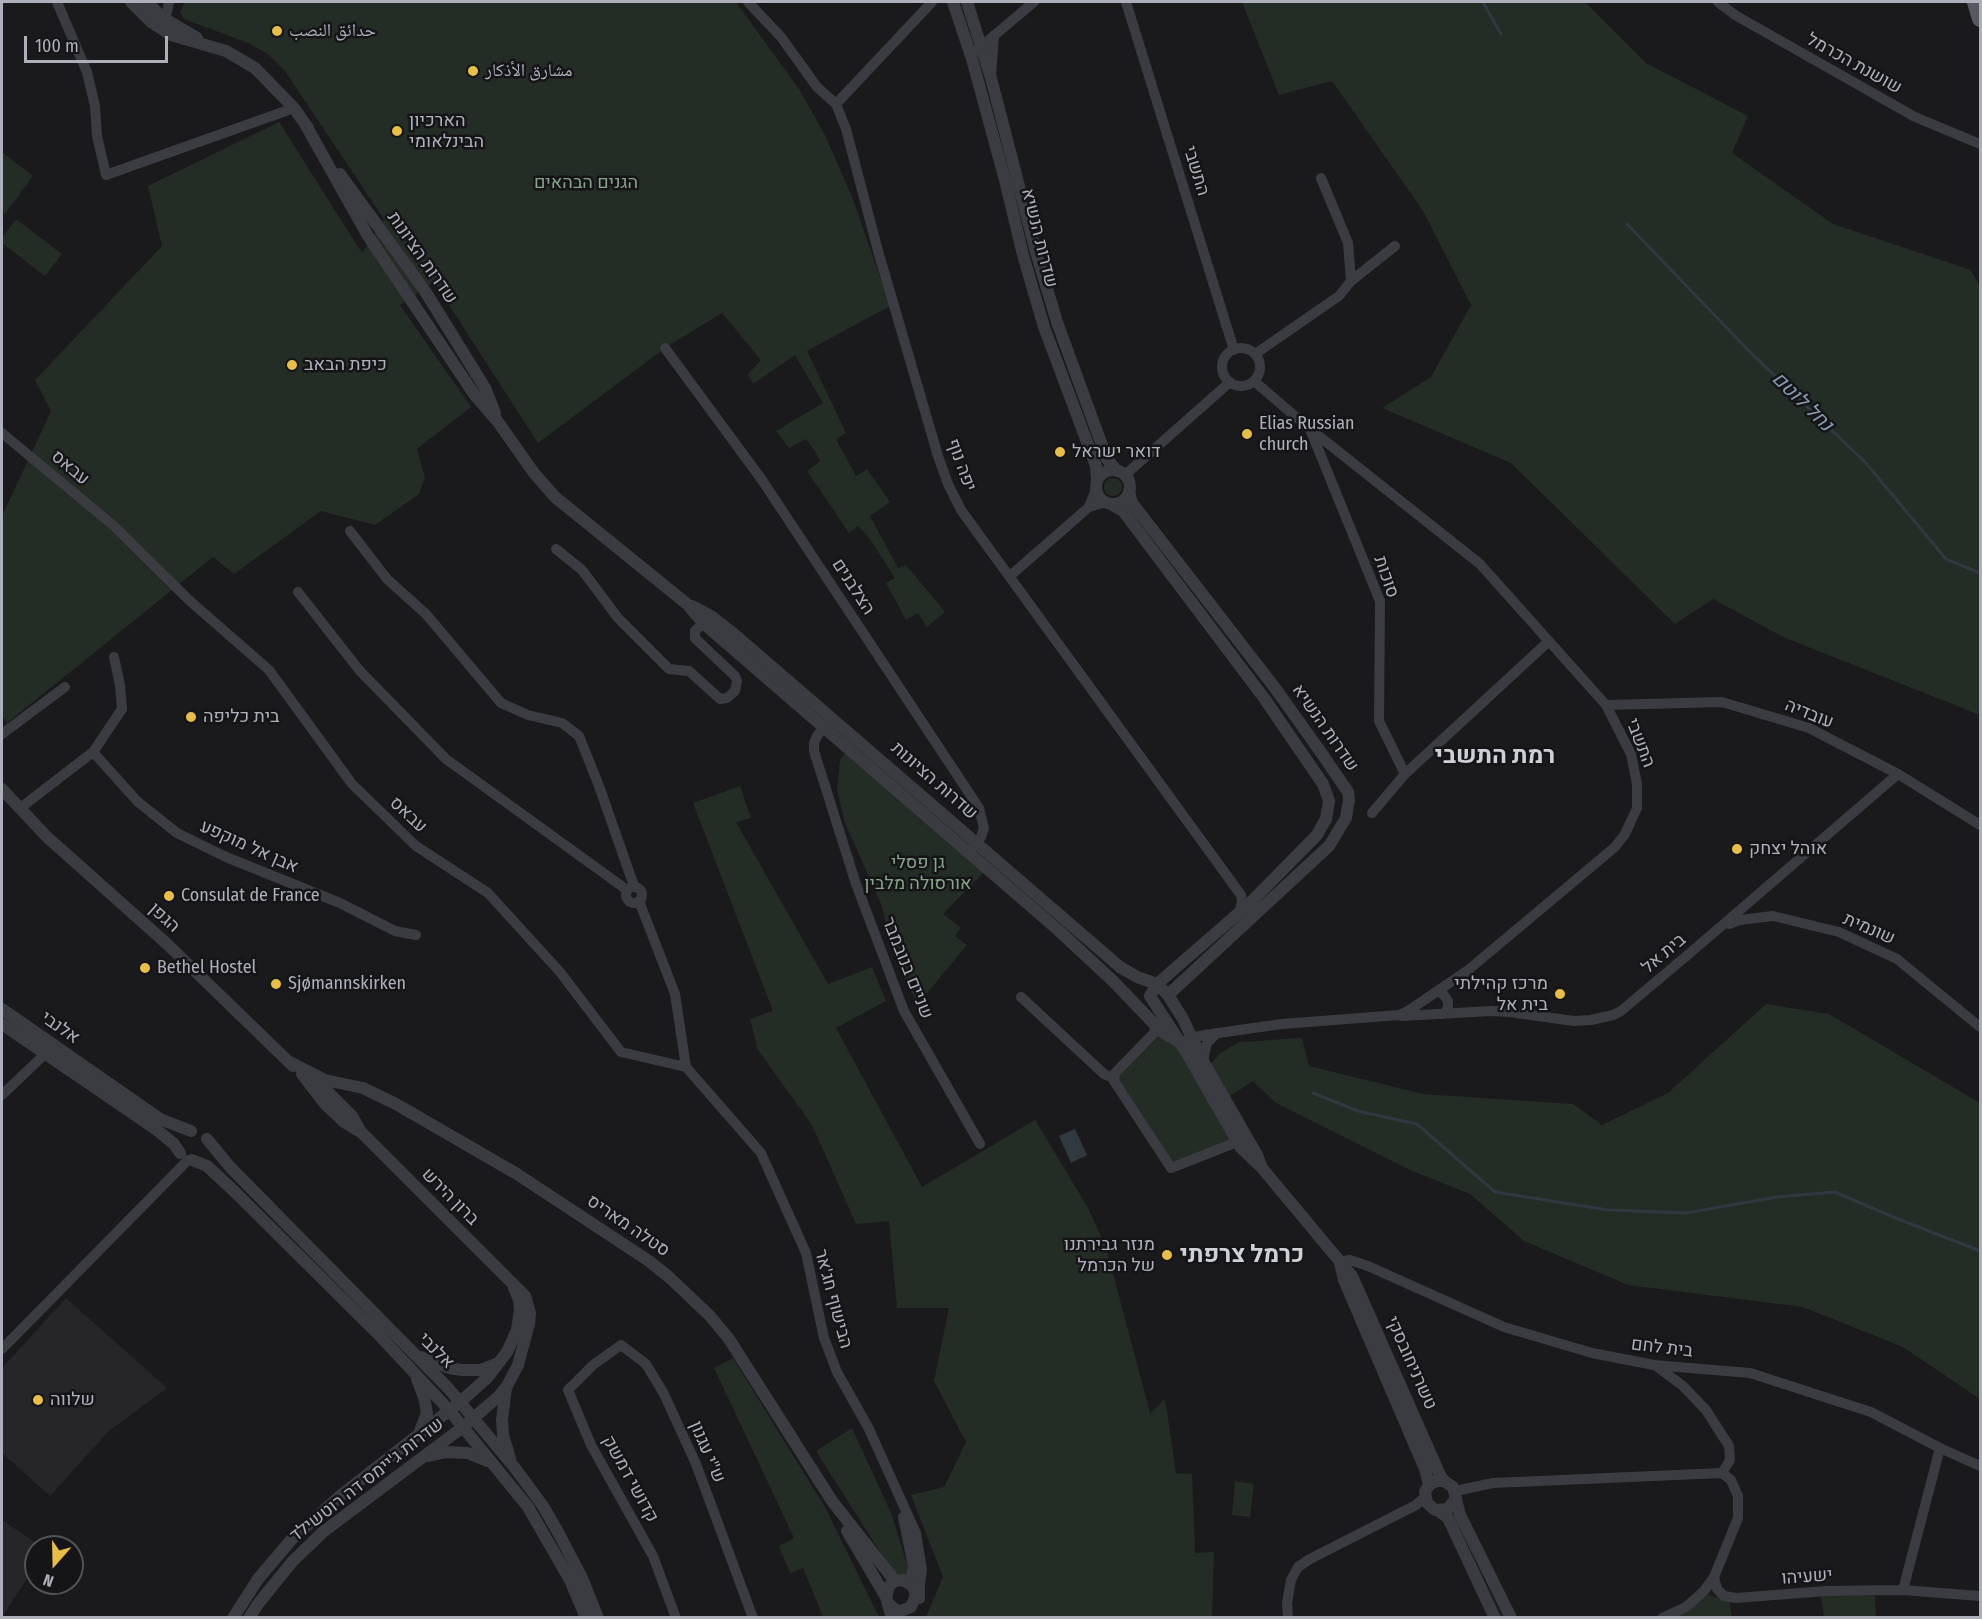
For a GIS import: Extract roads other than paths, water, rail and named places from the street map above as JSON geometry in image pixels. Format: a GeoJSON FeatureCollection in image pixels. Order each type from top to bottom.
{"type":"FeatureCollection","features":[{"type":"Feature","properties":{"kind":"main road"},"geometry":{"type":"LineString","coordinates":[[1975,2],[1980,19]]}},
{"type":"Feature","properties":{"kind":"street"},"geometry":{"type":"LineString","coordinates":[[57,2],[87,72],[95,106],[97,136],[105,175],[294,108]]}},
{"type":"Feature","properties":{"kind":"street","name":"שדרות הציונות"},"geometry":{"type":"LineString","coordinates":[[131,2],[157,20],[235,55],[255,68],[294,108],[425,291],[485,388],[498,422],[534,473],[555,497],[687,604],[703,623],[826,730],[1120,967],[1137,977],[1157,984]]}},
{"type":"Feature","properties":{"kind":"street","name":"שדרות הציונות"},"geometry":{"type":"LineString","coordinates":[[147,2],[157,20]]}},
{"type":"Feature","properties":{"kind":"street"},"geometry":{"type":"LineString","coordinates":[[157,20],[169,2]]}},
{"type":"Feature","properties":{"kind":"street","name":"יפה נוף"},"geometry":{"type":"LineString","coordinates":[[748,2],[781,38],[817,87],[836,104],[846,129],[881,262],[948,484],[969,523],[1010,576],[1241,895]]}},
{"type":"Feature","properties":{"kind":"street"},"geometry":{"type":"LineString","coordinates":[[836,104],[932,2]]}},
{"type":"Feature","properties":{"kind":"street","name":"שדרות הנשיא"},"geometry":{"type":"LineString","coordinates":[[952,2],[972,59],[1044,327],[1096,466],[1097,484]]}},
{"type":"Feature","properties":{"kind":"street","name":"שדרות הנשיא"},"geometry":{"type":"LineString","coordinates":[[967,2],[991,78],[1036,252],[1057,322],[1107,459],[1121,473]]}},
{"type":"Feature","properties":{"kind":"street"},"geometry":{"type":"LineString","coordinates":[[972,59],[981,46],[1034,2]]}},
{"type":"Feature","properties":{"kind":"street","name":"התשבי"},"geometry":{"type":"LineString","coordinates":[[1126,2],[1234,350]]}},
{"type":"Feature","properties":{"kind":"street","name":"שושנת הכרמל"},"geometry":{"type":"LineString","coordinates":[[1718,2],[1744,20],[1915,117],[1980,144]]}},
{"type":"Feature","properties":{"kind":"street"},"geometry":{"type":"LineString","coordinates":[[991,78],[994,35]]}},
{"type":"Feature","properties":{"kind":"street"},"geometry":{"type":"LineString","coordinates":[[1321,178],[1348,243],[1351,281]]}},
{"type":"Feature","properties":{"kind":"street"},"geometry":{"type":"LineString","coordinates":[[1255,354],[1339,296],[1351,281],[1395,246]]}},
{"type":"Feature","properties":{"kind":"street","name":"הצלבנים"},"geometry":{"type":"LineString","coordinates":[[665,348],[762,480],[979,808],[984,828],[973,847]]}},
{"type":"Feature","properties":{"kind":"street"},"geometry":{"type":"LineString","coordinates":[[1245,348],[1255,354],[1260,371],[1254,381],[1245,386],[1230,382],[1223,371],[1224,358],[1234,350],[1245,348]]}},
{"type":"Feature","properties":{"kind":"street","name":"התשבי"},"geometry":{"type":"LineString","coordinates":[[1186,1040],[1282,1024],[1399,1015],[1467,971],[1615,847],[1625,834],[1637,808],[1637,784],[1631,754],[1606,705],[1480,564],[1310,429],[1254,381]]}},
{"type":"Feature","properties":{"kind":"street"},"geometry":{"type":"LineString","coordinates":[[1010,576],[1089,507],[1104,472],[1121,473],[1230,382]]}},
{"type":"Feature","properties":{"kind":"street","name":"סוכות"},"geometry":{"type":"LineString","coordinates":[[1310,429],[1380,601],[1378,721],[1405,774]]}},
{"type":"Feature","properties":{"kind":"street","name":"עבאס"},"geometry":{"type":"LineString","coordinates":[[2,433],[114,526],[190,601],[269,670],[352,784],[416,846],[488,893],[560,972],[621,1052],[686,1067]]}},
{"type":"Feature","properties":{"kind":"street"},"geometry":{"type":"LineString","coordinates":[[1089,507],[1123,501],[1129,491],[1129,482],[1121,473]]}},
{"type":"Feature","properties":{"kind":"street"},"geometry":{"type":"LineString","coordinates":[[1097,484],[1100,497],[1109,503]]}},
{"type":"Feature","properties":{"kind":"street","name":"שדרות הנשיא"},"geometry":{"type":"LineString","coordinates":[[1129,491],[1132,503],[1275,688],[1348,792],[1346,818],[1329,846],[1168,995]]}},
{"type":"Feature","properties":{"kind":"street","name":"שדרות הנשיא"},"geometry":{"type":"LineString","coordinates":[[1109,503],[1123,511],[1264,698],[1327,793],[1328,810],[1323,828],[1257,897],[1157,984],[1150,996]]}},
{"type":"Feature","properties":{"kind":"street"},"geometry":{"type":"LineString","coordinates":[[350,531],[387,579],[426,614],[501,703],[528,715],[562,723],[579,736],[599,786],[630,888]]}},
{"type":"Feature","properties":{"kind":"street"},"geometry":{"type":"LineString","coordinates":[[556,549],[582,570],[618,618],[669,669],[689,671],[720,699],[727,698],[735,691],[737,681],[735,676],[695,638],[695,631],[703,623]]}},
{"type":"Feature","properties":{"kind":"street"},"geometry":{"type":"LineString","coordinates":[[298,592],[360,671],[446,759],[630,888],[639,888],[642,893],[639,901],[675,994],[686,1067]]}},
{"type":"Feature","properties":{"kind":"street","name":"שדרות הציונות"},"geometry":{"type":"LineString","coordinates":[[687,604],[711,616],[835,720],[973,847],[1113,981]]}},
{"type":"Feature","properties":{"kind":"street"},"geometry":{"type":"LineString","coordinates":[[1372,813],[1405,774],[1549,641]]}},
{"type":"Feature","properties":{"kind":"street"},"geometry":{"type":"LineString","coordinates":[[19,809],[93,752],[122,708],[114,657]]}},
{"type":"Feature","properties":{"kind":"street"},"geometry":{"type":"LineString","coordinates":[[2,734],[65,687]]}},
{"type":"Feature","properties":{"kind":"street","name":"עובדיה"},"geometry":{"type":"LineString","coordinates":[[1606,705],[1722,702],[1809,728],[1898,774],[1980,825]]}},
{"type":"Feature","properties":{"kind":"street"},"geometry":{"type":"LineString","coordinates":[[826,730],[835,720]]}},
{"type":"Feature","properties":{"kind":"street","name":"שניים בנובמבר"},"geometry":{"type":"LineString","coordinates":[[826,730],[816,760],[856,884],[904,1011],[980,1143]]}},
{"type":"Feature","properties":{"kind":"street","name":"אבן אל מוקפע"},"geometry":{"type":"LineString","coordinates":[[93,752],[137,801],[177,833],[226,857],[340,903],[395,931],[416,935]]}},
{"type":"Feature","properties":{"kind":"street","name":"בית אל"},"geometry":{"type":"LineString","coordinates":[[1399,1015],[1509,1012],[1574,1021],[1604,1018],[1621,1011],[1898,774]]}},
{"type":"Feature","properties":{"kind":"street","name":"הגפן"},"geometry":{"type":"LineString","coordinates":[[2,789],[46,837],[166,943],[330,1101]]}},
{"type":"Feature","properties":{"kind":"street"},"geometry":{"type":"LineString","coordinates":[[1239,913],[1242,903],[1241,895],[1249,898],[1257,897]]}},
{"type":"Feature","properties":{"kind":"street","name":"שונמית"},"geometry":{"type":"LineString","coordinates":[[1723,926],[1740,920],[1773,916],[1839,932],[1897,959],[1980,1027]]}},
{"type":"Feature","properties":{"kind":"street"},"geometry":{"type":"LineString","coordinates":[[1183,1019],[1181,999],[1189,975]]}},
{"type":"Feature","properties":{"kind":"street"},"geometry":{"type":"LineString","coordinates":[[1113,981],[1135,992],[1150,996],[1168,995]]}},
{"type":"Feature","properties":{"kind":"street","name":"טשרניחובסקי"},"geometry":{"type":"LineString","coordinates":[[1113,981],[1167,1035],[1186,1040],[1203,1061],[1240,1137]]}},
{"type":"Feature","properties":{"kind":"street","name":"טשרניחובסקי"},"geometry":{"type":"LineString","coordinates":[[1157,984],[1168,995],[1183,1019],[1186,1040],[1240,1137],[1262,1168],[1352,1276],[1440,1475],[1449,1483],[1456,1495]]}},
{"type":"Feature","properties":{"kind":"street"},"geometry":{"type":"LineString","coordinates":[[1431,1015],[1428,1007],[1433,994],[1444,995],[1448,1001],[1448,1008],[1444,1014]]}},
{"type":"Feature","properties":{"kind":"street"},"geometry":{"type":"LineString","coordinates":[[1150,996],[1186,1040]]}},
{"type":"Feature","properties":{"kind":"street"},"geometry":{"type":"LineString","coordinates":[[1021,997],[1104,1074],[1113,1078]]}},
{"type":"Feature","properties":{"kind":"street","name":"אלנבי"},"geometry":{"type":"LineString","coordinates":[[2,1009],[160,1119],[191,1131],[200,1132],[230,1167],[460,1402],[515,1468],[543,1506],[559,1534],[582,1578],[598,1617]]}},
{"type":"Feature","properties":{"kind":"street","name":"אלנבי"},"geometry":{"type":"LineString","coordinates":[[2,1024],[157,1130],[187,1158],[207,1166],[408,1366],[449,1410],[528,1507],[570,1580],[585,1617]]}},
{"type":"Feature","properties":{"kind":"street"},"geometry":{"type":"LineString","coordinates":[[1155,1025],[1154,1033],[1115,1073],[1113,1078],[1171,1168],[1240,1137]]}},
{"type":"Feature","properties":{"kind":"street"},"geometry":{"type":"LineString","coordinates":[[1203,1061],[1207,1043],[1218,1033]]}},
{"type":"Feature","properties":{"kind":"street"},"geometry":{"type":"LineString","coordinates":[[2,1095],[45,1054],[58,1052],[68,1055]]}},
{"type":"Feature","properties":{"kind":"street","name":"סטלה מאריס"},"geometry":{"type":"LineString","coordinates":[[290,1062],[333,1083],[359,1087],[396,1104],[517,1174],[649,1261],[670,1278],[710,1316],[729,1339],[832,1500],[895,1581]]}},
{"type":"Feature","properties":{"kind":"street","name":"הבישוף חג'אר"},"geometry":{"type":"LineString","coordinates":[[686,1067],[761,1153],[806,1253],[824,1338],[837,1372],[868,1427],[916,1533],[922,1565],[921,1599],[907,1612]]}},
{"type":"Feature","properties":{"kind":"street"},"geometry":{"type":"LineString","coordinates":[[330,1101],[359,1087]]}},
{"type":"Feature","properties":{"kind":"street"},"geometry":{"type":"LineString","coordinates":[[352,1116],[350,1101],[359,1087]]}},
{"type":"Feature","properties":{"kind":"street","name":"ברון הירש"},"geometry":{"type":"LineString","coordinates":[[330,1101],[352,1116],[362,1133]]}},
{"type":"Feature","properties":{"kind":"street","name":"ברון הירש"},"geometry":{"type":"LineString","coordinates":[[330,1101],[345,1122],[362,1133],[525,1296],[529,1304],[529,1324],[518,1365],[507,1386],[463,1427]]}},
{"type":"Feature","properties":{"kind":"street"},"geometry":{"type":"LineString","coordinates":[[191,1131],[179,1139],[178,1147],[187,1158],[199,1159],[206,1153],[207,1140]]}},
{"type":"Feature","properties":{"kind":"street"},"geometry":{"type":"LineString","coordinates":[[2,1349],[187,1158]]}},
{"type":"Feature","properties":{"kind":"street","name":"בית לחם"},"geometry":{"type":"LineString","coordinates":[[1340,1262],[1350,1260],[1368,1266],[1504,1327],[1599,1355],[1654,1365],[1750,1373],[1870,1412],[1980,1466]]}},
{"type":"Feature","properties":{"kind":"street","name":"טשרניחובסקי"},"geometry":{"type":"LineString","coordinates":[[1340,1262],[1344,1280],[1425,1469],[1428,1501],[1448,1518],[1495,1617]]}},
{"type":"Feature","properties":{"kind":"street"},"geometry":{"type":"LineString","coordinates":[[449,1410],[487,1378],[512,1344],[518,1324],[519,1300],[513,1286]]}},
{"type":"Feature","properties":{"kind":"street","name":"ש\"י עגנון"},"geometry":{"type":"LineString","coordinates":[[593,1365],[621,1345],[646,1364],[664,1394],[696,1464],[753,1617]]}},
{"type":"Feature","properties":{"kind":"street"},"geometry":{"type":"LineString","coordinates":[[411,1351],[435,1363],[462,1370],[488,1368],[502,1360]]}},
{"type":"Feature","properties":{"kind":"street","name":"קדושי דמשק"},"geometry":{"type":"LineString","coordinates":[[593,1365],[568,1390],[591,1444],[653,1556],[676,1617]]}},
{"type":"Feature","properties":{"kind":"street"},"geometry":{"type":"LineString","coordinates":[[1654,1365],[1683,1386],[1706,1410],[1729,1446],[1730,1460],[1722,1473]]}},
{"type":"Feature","properties":{"kind":"street"},"geometry":{"type":"LineString","coordinates":[[408,1366],[422,1390],[427,1413],[416,1437]]}},
{"type":"Feature","properties":{"kind":"street"},"geometry":{"type":"LineString","coordinates":[[507,1386],[502,1420],[506,1448],[515,1468]]}},
{"type":"Feature","properties":{"kind":"street","name":"שדרות ג'יימס דה רוטשילד"},"geometry":{"type":"LineString","coordinates":[[233,1617],[258,1579],[292,1539],[340,1496],[449,1410]]}},
{"type":"Feature","properties":{"kind":"street","name":"שדרות ג'יימס דה רוטשילד"},"geometry":{"type":"LineString","coordinates":[[249,1617],[292,1562],[323,1532],[463,1427]]}},
{"type":"Feature","properties":{"kind":"street"},"geometry":{"type":"LineString","coordinates":[[1904,1590],[1940,1448]]}},
{"type":"Feature","properties":{"kind":"street"},"geometry":{"type":"LineString","coordinates":[[422,1458],[446,1452],[468,1453],[494,1465]]}},
{"type":"Feature","properties":{"kind":"street"},"geometry":{"type":"LineString","coordinates":[[1456,1495],[1492,1483],[1722,1473],[1731,1480],[1738,1496],[1738,1518],[1714,1577],[1704,1592],[1686,1607],[1662,1617]]}},
{"type":"Feature","properties":{"kind":"street"},"geometry":{"type":"LineString","coordinates":[[1428,1501],[1436,1480],[1444,1480]]}},
{"type":"Feature","properties":{"kind":"street","name":"הבישוף חג'אר"},"geometry":{"type":"LineString","coordinates":[[896,1488],[913,1563],[910,1583]]}},
{"type":"Feature","properties":{"kind":"street"},"geometry":{"type":"LineString","coordinates":[[1288,1617],[1287,1603],[1291,1580],[1298,1567],[1310,1558],[1428,1501],[1452,1506],[1456,1495]]}},
{"type":"Feature","properties":{"kind":"street"},"geometry":{"type":"LineString","coordinates":[[1456,1495],[1460,1515],[1511,1617]]}},
{"type":"Feature","properties":{"kind":"street","name":"סטלה מאריס"},"geometry":{"type":"LineString","coordinates":[[832,1500],[853,1544],[887,1600],[892,1617]]}},
{"type":"Feature","properties":{"kind":"street","name":"ישעיהו"},"geometry":{"type":"LineString","coordinates":[[1714,1577],[1718,1589],[1724,1596],[1736,1598],[1826,1591],[1904,1590],[1980,1596]]}},
{"type":"Feature","properties":{"kind":"street"},"geometry":{"type":"LineString","coordinates":[[903,1580],[910,1583],[916,1595],[907,1612],[896,1610],[887,1600],[889,1586],[895,1581],[903,1580]]}},
{"type":"Feature","properties":{"kind":"waterway","name":"נחל לוטם"},"geometry":{"type":"LineString","coordinates":[[1483,2],[1501,34]]}},
{"type":"Feature","properties":{"kind":"waterway","name":"נחל לוטם"},"geometry":{"type":"LineString","coordinates":[[1627,224],[1750,352],[1865,462],[1946,559],[1980,573]]}},
{"type":"Feature","properties":{"kind":"waterway"},"geometry":{"type":"LineString","coordinates":[[1313,1093],[1358,1111],[1417,1124],[1495,1192],[1608,1210],[1686,1213],[1777,1197],[1835,1192],[1980,1251]]}},
{"type":"Feature","properties":{"kind":"place","name":"حدائق النصب"},"geometry":{"type":"Point","coordinates":[277,31]}},
{"type":"Feature","properties":{"kind":"place","name":"مشارق الأذكار"},"geometry":{"type":"Point","coordinates":[473,71]}},
{"type":"Feature","properties":{"kind":"place","name":"הארכיון הבינלאומי"},"geometry":{"type":"Point","coordinates":[397,131]}},
{"type":"Feature","properties":{"kind":"place","name":"כיפת הבאב"},"geometry":{"type":"Point","coordinates":[292,365]}},
{"type":"Feature","properties":{"kind":"place","name":"Elias Russian church"},"geometry":{"type":"Point","coordinates":[1247,434]}},
{"type":"Feature","properties":{"kind":"place","name":"דואר ישראל"},"geometry":{"type":"Point","coordinates":[1060,452]}},
{"type":"Feature","properties":{"kind":"place","name":"בית כליפה"},"geometry":{"type":"Point","coordinates":[191,717]}},
{"type":"Feature","properties":{"kind":"place","name":"אוהל יצחק"},"geometry":{"type":"Point","coordinates":[1737,849]}},
{"type":"Feature","properties":{"kind":"place","name":"Consulat de France"},"geometry":{"type":"Point","coordinates":[169,896]}},
{"type":"Feature","properties":{"kind":"place","name":"Bethel Hostel"},"geometry":{"type":"Point","coordinates":[145,968]}},
{"type":"Feature","properties":{"kind":"place","name":"Sjømannskirken"},"geometry":{"type":"Point","coordinates":[276,984]}},
{"type":"Feature","properties":{"kind":"place","name":"מרכז קהילתי בית אל"},"geometry":{"type":"Point","coordinates":[1560,994]}},
{"type":"Feature","properties":{"kind":"place","name":"מנזר גבירתנו של הכרמל"},"geometry":{"type":"Point","coordinates":[1167,1255]}},
{"type":"Feature","properties":{"kind":"place","name":"שלווה"},"geometry":{"type":"Point","coordinates":[38,1400]}},
{"type":"Feature","properties":{"kind":"district","name":"רמת התשבי"},"geometry":{"type":"Point","coordinates":[1495,756]}},
{"type":"Feature","properties":{"kind":"district","name":"כרמל צרפתי"},"geometry":{"type":"Point","coordinates":[1242,1255]}},
{"type":"Feature","properties":{"kind":"park label","name":"הגנים הבהאים"},"geometry":{"type":"Point","coordinates":[586,183]}},
{"type":"Feature","properties":{"kind":"park label","name":"גן פסלי אורסולה מלבין"},"geometry":{"type":"Point","coordinates":[918,873]}}]}
